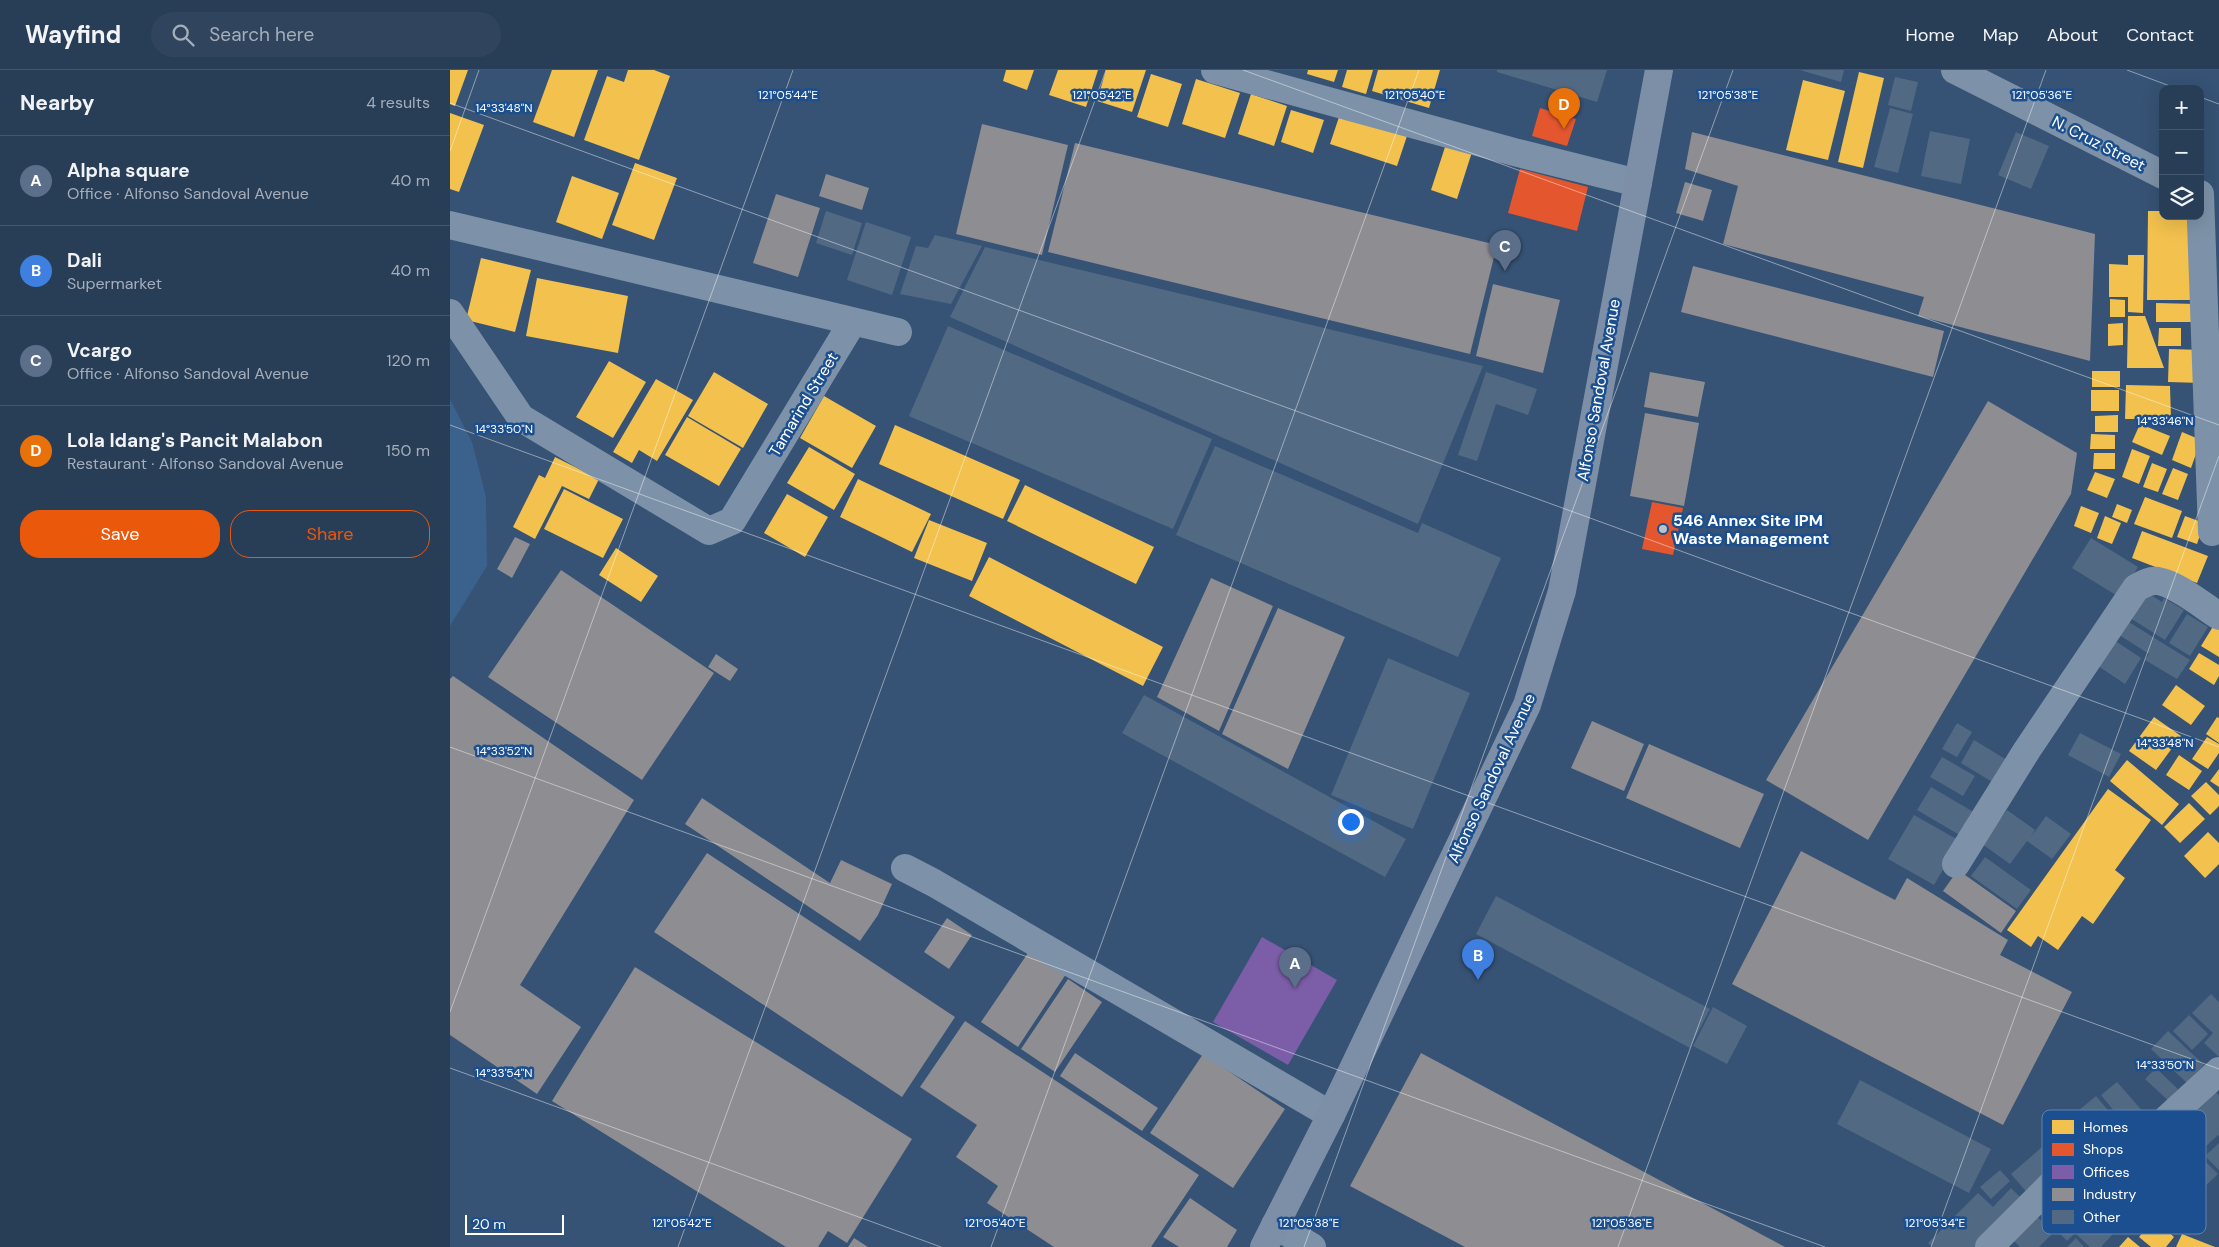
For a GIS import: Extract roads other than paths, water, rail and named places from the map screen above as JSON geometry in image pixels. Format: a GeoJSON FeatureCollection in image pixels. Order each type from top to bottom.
{"type":"FeatureCollection","features":[{"type":"Feature","properties":{"kind":"main road","name":"Alfonso Sandoval Avenue"},"geometry":{"type":"LineString","coordinates":[[1269,1236],[1331,1115],[1527,705],[1562,591],[1658,70]]}},
{"type":"Feature","properties":{"kind":"street"},"geometry":{"type":"LineString","coordinates":[[1215,70],[1514,152],[1638,183]]}},
{"type":"Feature","properties":{"kind":"street","name":"N. Cruz Street"},"geometry":{"type":"LineString","coordinates":[[1956,70],[2159,173]]}},
{"type":"Feature","properties":{"kind":"street"},"geometry":{"type":"LineString","coordinates":[[2204,196],[2219,203]]}},
{"type":"Feature","properties":{"kind":"street"},"geometry":{"type":"LineString","coordinates":[[2201,220],[2212,532]]}},
{"type":"Feature","properties":{"kind":"street"},"geometry":{"type":"LineString","coordinates":[[450,225],[852,323],[898,332]]}},
{"type":"Feature","properties":{"kind":"street","name":"Tamarind Street"},"geometry":{"type":"LineString","coordinates":[[450,313],[521,418],[709,531],[732,521],[852,323]]}},
{"type":"Feature","properties":{"kind":"street"},"geometry":{"type":"LineString","coordinates":[[1956,864],[2027,750],[2136,588],[2146,582],[2158,581],[2175,588],[2219,616]]}},
{"type":"Feature","properties":{"kind":"street"},"geometry":{"type":"LineString","coordinates":[[905,868],[934,883],[1331,1115]]}},
{"type":"Feature","properties":{"kind":"street"},"geometry":{"type":"LineString","coordinates":[[2176,1110],[2219,1071]]}},
{"type":"Feature","properties":{"kind":"street"},"geometry":{"type":"LineString","coordinates":[[1988,1247],[2042,1194]]}},
{"type":"Feature","properties":{"kind":"street"},"geometry":{"type":"LineString","coordinates":[[1269,1236],[1312,1247]]}},
{"type":"Feature","properties":{"kind":"water"},"geometry":{"type":"Polygon","coordinates":[[[450,399],[472,442],[486,497],[487,566],[450,626],[450,399]]]}},
{"type":"Feature","properties":{"kind":"place","name":"Lola Idang's Pancit Malabon"},"geometry":{"type":"Point","coordinates":[1564,129]}},
{"type":"Feature","properties":{"kind":"place","name":"Vcargo"},"geometry":{"type":"Point","coordinates":[1505,271]}},
{"type":"Feature","properties":{"kind":"place","name":"546 Annex Site IPM Waste Management"},"geometry":{"type":"Point","coordinates":[1663,529]}},
{"type":"Feature","properties":{"kind":"place","name":"Dali"},"geometry":{"type":"Point","coordinates":[1478,980]}},
{"type":"Feature","properties":{"kind":"place","name":"Alpha square"},"geometry":{"type":"Point","coordinates":[1295,988]}}]}
